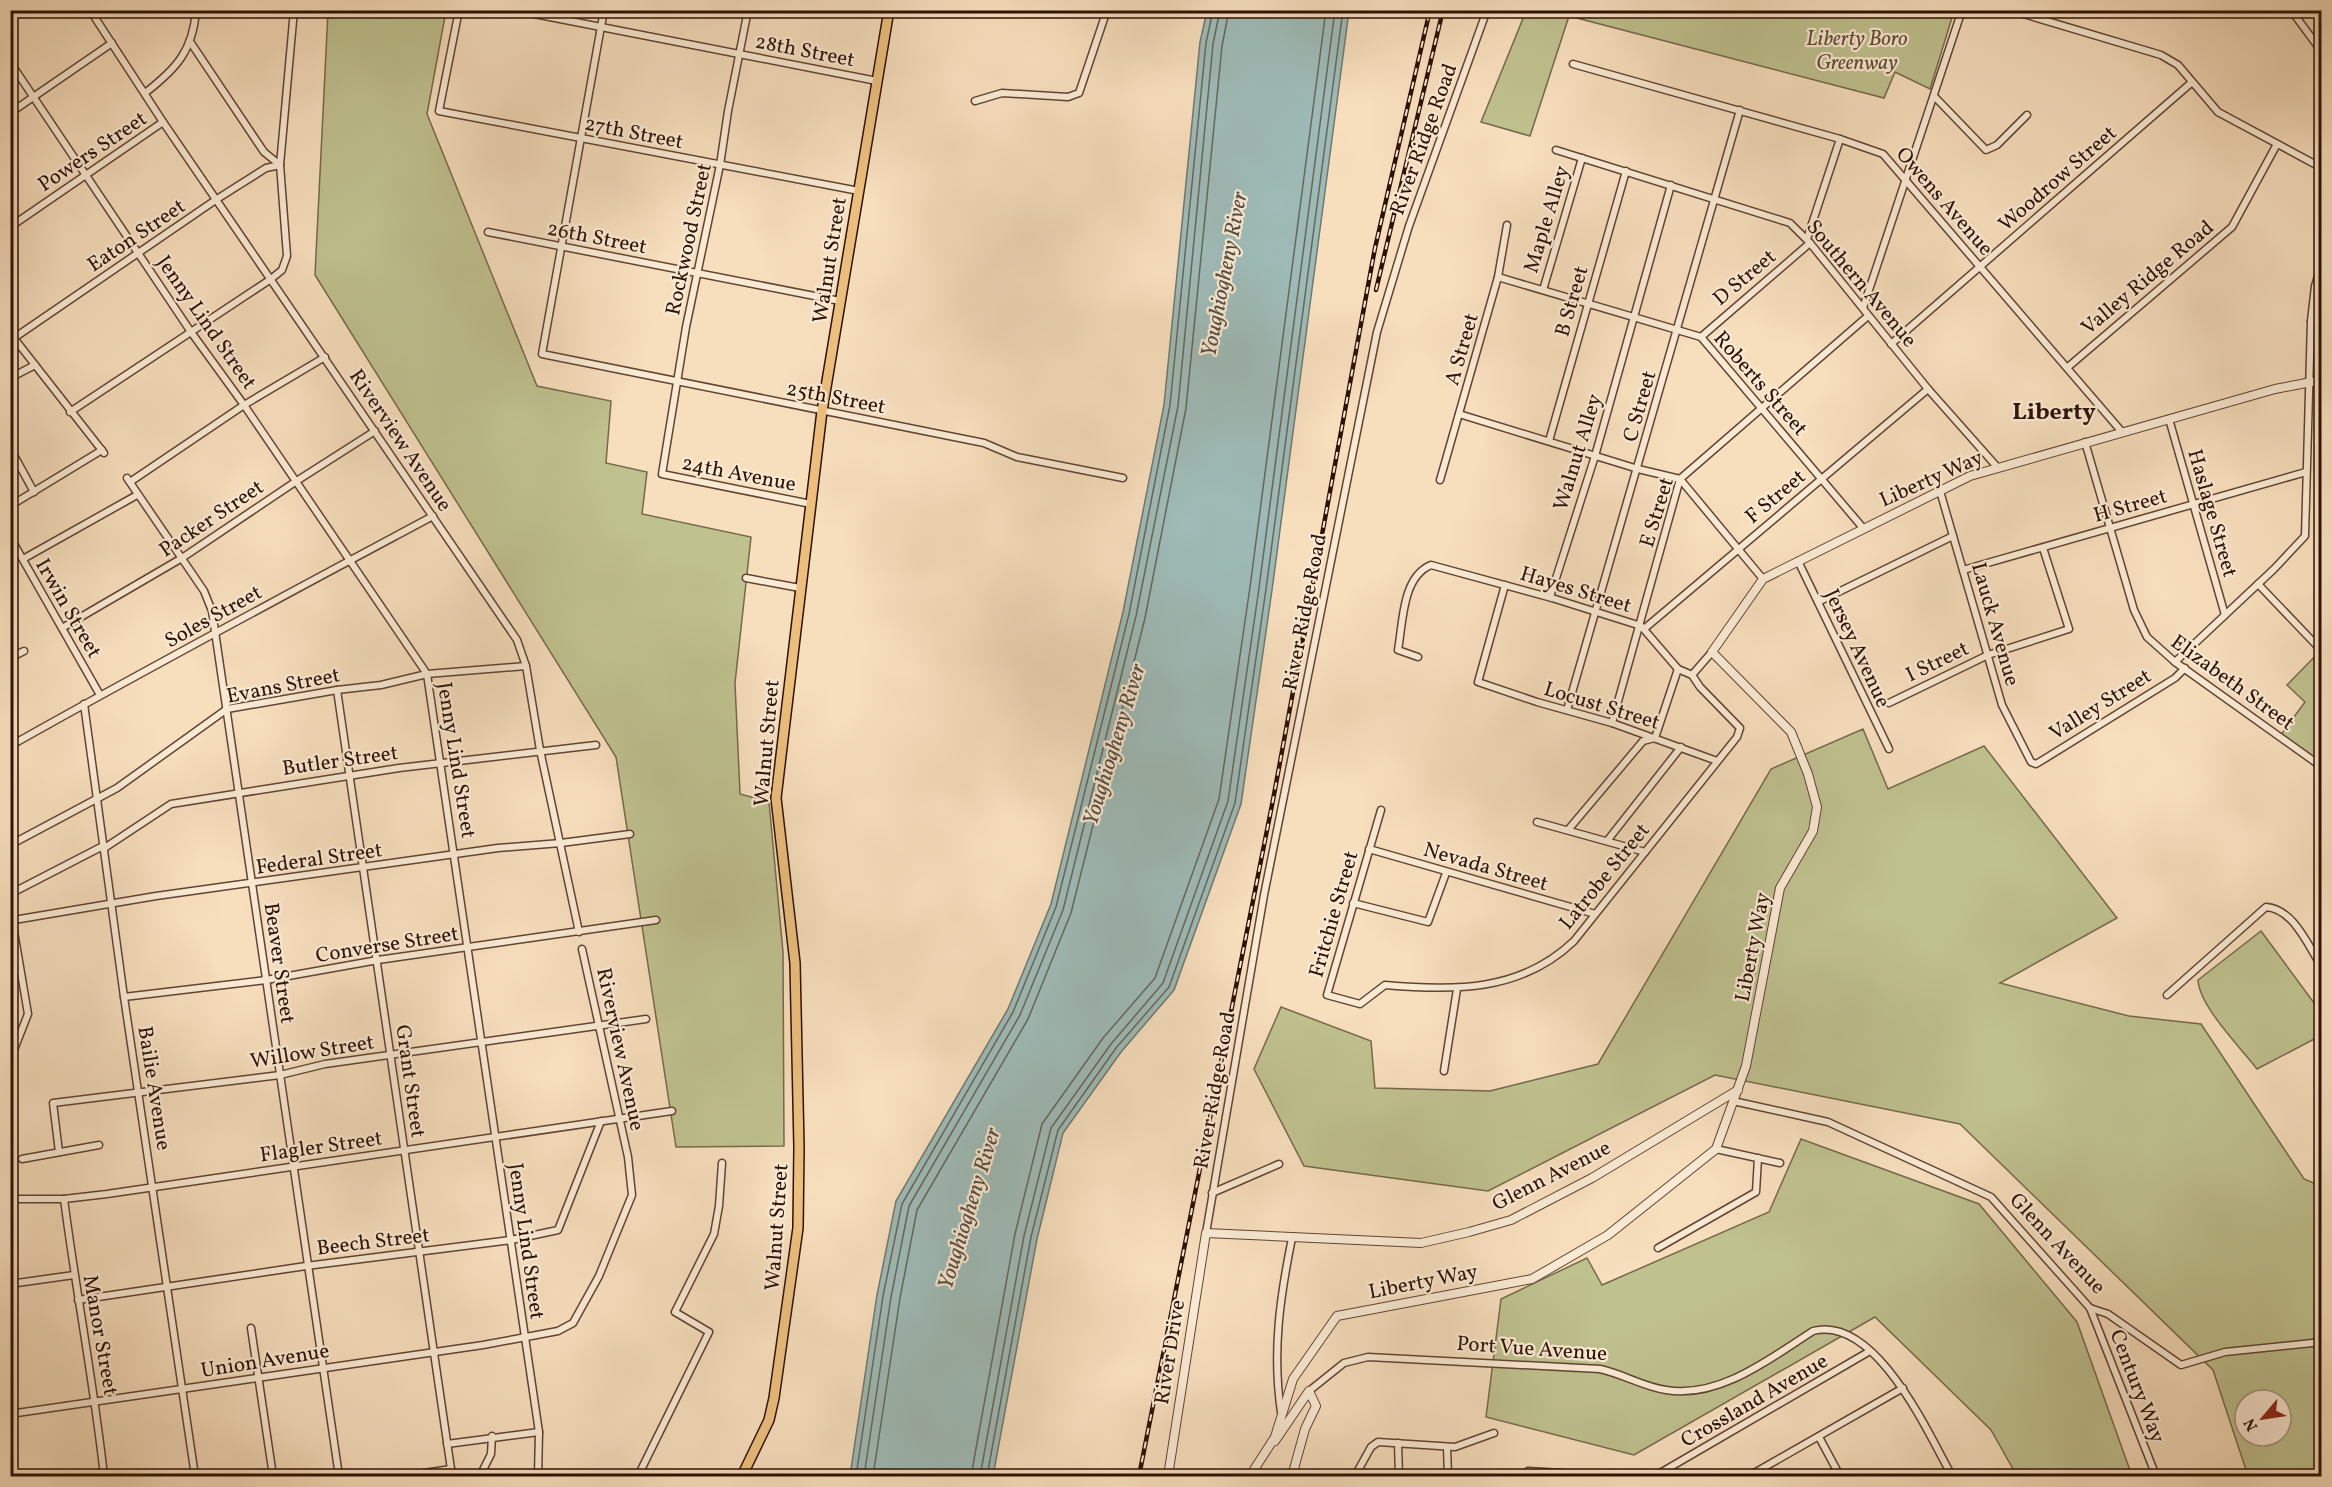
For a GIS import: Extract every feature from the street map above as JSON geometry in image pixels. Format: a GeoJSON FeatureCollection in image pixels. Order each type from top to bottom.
{"type":"FeatureCollection","features":[{"type":"Feature","properties":{"kind":"main road","name":"Walnut Street"},"geometry":{"type":"LineString","coordinates":[[742,1476],[769,1420],[774,1398],[798,1228],[795,963],[776,798],[822,411],[889,10]]}},
{"type":"Feature","properties":{"kind":"street","name":"Riverview Avenue"},"geometry":{"type":"LineString","coordinates":[[90,10],[163,122],[517,640],[526,666],[540,750],[579,932]]}},
{"type":"Feature","properties":{"kind":"street"},"geometry":{"type":"LineString","coordinates":[[145,93],[170,74],[191,43],[196,10]]}},
{"type":"Feature","properties":{"kind":"street"},"geometry":{"type":"LineString","coordinates":[[70,412],[282,270],[287,256],[280,165],[294,10]]}},
{"type":"Feature","properties":{"kind":"street","name":"27th Street"},"geometry":{"type":"LineString","coordinates":[[459,10],[439,111],[859,191]]}},
{"type":"Feature","properties":{"kind":"street","name":"28th Street"},"geometry":{"type":"LineString","coordinates":[[514,10],[877,81]]}},
{"type":"Feature","properties":{"kind":"street"},"geometry":{"type":"LineString","coordinates":[[559,246],[604,10]]}},
{"type":"Feature","properties":{"kind":"street","name":"Rockwood Street"},"geometry":{"type":"LineString","coordinates":[[662,474],[696,273],[720,165],[748,10]]}},
{"type":"Feature","properties":{"kind":"street"},"geometry":{"type":"LineString","coordinates":[[975,101],[1002,93],[1068,98],[1079,93],[1107,10]]}},
{"type":"Feature","properties":{"kind":"street","name":"River Ridge Road"},"geometry":{"type":"LineString","coordinates":[[1206,1233],[1264,895],[1377,332],[1409,226],[1487,10]]}},
{"type":"Feature","properties":{"kind":"street"},"geometry":{"type":"LineString","coordinates":[[1863,308],[1907,182],[1962,10]]}},
{"type":"Feature","properties":{"kind":"street"},"geometry":{"type":"LineString","coordinates":[[2010,10],[2161,55],[2178,65],[2218,112],[2322,168]]}},
{"type":"Feature","properties":{"kind":"street"},"geometry":{"type":"LineString","coordinates":[[2291,10],[2322,52]]}},
{"type":"Feature","properties":{"kind":"street"},"geometry":{"type":"LineString","coordinates":[[2313,38],[2322,37]]}},
{"type":"Feature","properties":{"kind":"street"},"geometry":{"type":"LineString","coordinates":[[10,113],[112,43]]}},
{"type":"Feature","properties":{"kind":"street"},"geometry":{"type":"LineString","coordinates":[[191,43],[264,152],[280,165]]}},
{"type":"Feature","properties":{"kind":"street","name":"Jenny Lind Street"},"geometry":{"type":"LineString","coordinates":[[10,63],[191,332],[244,405],[427,674],[539,1432],[538,1476]]}},
{"type":"Feature","properties":{"kind":"street","name":"Owens Avenue"},"geometry":{"type":"LineString","coordinates":[[1574,64],[1840,139],[1883,154],[2122,432]]}},
{"type":"Feature","properties":{"kind":"street","name":"Woodrow Street"},"geometry":{"type":"LineString","coordinates":[[1891,344],[2191,83]]}},
{"type":"Feature","properties":{"kind":"street"},"geometry":{"type":"LineString","coordinates":[[1934,96],[1986,150],[1993,149],[2026,116]]}},
{"type":"Feature","properties":{"kind":"street","name":"C Street"},"geometry":{"type":"LineString","coordinates":[[1567,710],[1740,110]]}},
{"type":"Feature","properties":{"kind":"street","name":"Powers Street"},"geometry":{"type":"LineString","coordinates":[[10,227],[163,122]]}},
{"type":"Feature","properties":{"kind":"street"},"geometry":{"type":"LineString","coordinates":[[1808,241],[1840,139]]}},
{"type":"Feature","properties":{"kind":"street","name":"Valley Ridge Road"},"geometry":{"type":"LineString","coordinates":[[2068,367],[2232,226],[2277,144]]}},
{"type":"Feature","properties":{"kind":"street","name":"Southern Avenue"},"geometry":{"type":"LineString","coordinates":[[1556,150],[1790,222],[1928,389],[1998,468]]}},
{"type":"Feature","properties":{"kind":"street","name":"Maple Alley"},"geometry":{"type":"LineString","coordinates":[[1543,290],[1582,158]]}},
{"type":"Feature","properties":{"kind":"street","name":"Eaton Street"},"geometry":{"type":"LineString","coordinates":[[12,335],[139,253],[217,199],[266,168],[280,165]]}},
{"type":"Feature","properties":{"kind":"street","name":"B Street"},"geometry":{"type":"LineString","coordinates":[[1549,441],[1626,171]]}},
{"type":"Feature","properties":{"kind":"street"},"geometry":{"type":"LineString","coordinates":[[1633,316],[1671,185]]}},
{"type":"Feature","properties":{"kind":"street","name":"A Street"},"geometry":{"type":"LineString","coordinates":[[1440,480],[1498,277],[1507,225]]}},
{"type":"Feature","properties":{"kind":"street","name":"26th Street"},"geometry":{"type":"LineString","coordinates":[[488,232],[840,301]]}},
{"type":"Feature","properties":{"kind":"street","name":"D Street"},"geometry":{"type":"LineString","coordinates":[[1701,338],[1808,241]]}},
{"type":"Feature","properties":{"kind":"street","name":"25th Street"},"geometry":{"type":"LineString","coordinates":[[559,246],[542,354],[984,443],[1017,457],[1123,478]]}},
{"type":"Feature","properties":{"kind":"street","name":"Valley Street"},"geometry":{"type":"LineString","coordinates":[[2175,662],[2274,569],[2305,536],[2311,321],[2315,286],[2322,263]]}},
{"type":"Feature","properties":{"kind":"street","name":"Roberts Street"},"geometry":{"type":"LineString","coordinates":[[1498,277],[1701,338],[1863,528]]}},
{"type":"Feature","properties":{"kind":"street","name":"Walnut Alley"},"geometry":{"type":"LineString","coordinates":[[1550,597],[1595,456],[1633,316]]}},
{"type":"Feature","properties":{"kind":"street","name":"E Street"},"geometry":{"type":"LineString","coordinates":[[1612,723],[1642,627],[1680,479],[1868,316]]}},
{"type":"Feature","properties":{"kind":"street"},"geometry":{"type":"LineString","coordinates":[[2311,321],[2322,320]]}},
{"type":"Feature","properties":{"kind":"street"},"geometry":{"type":"LineString","coordinates":[[10,506],[103,452],[12,335]]}},
{"type":"Feature","properties":{"kind":"street"},"geometry":{"type":"LineString","coordinates":[[244,405],[325,357]]}},
{"type":"Feature","properties":{"kind":"street"},"geometry":{"type":"LineString","coordinates":[[10,378],[35,365]]}},
{"type":"Feature","properties":{"kind":"street","name":"Liberty Way"},"geometry":{"type":"LineString","coordinates":[[1250,1476],[1271,1444],[1293,1379],[1337,1316],[1532,1279],[1608,1236],[1716,1149],[1738,1090],[1755,1030],[1780,888],[1813,831],[1817,807],[1808,774],[1791,732],[1712,652],[1763,579],[1970,476],[2169,419],[2309,381],[2322,380]]}},
{"type":"Feature","properties":{"kind":"street","name":"F Street"},"geometry":{"type":"LineString","coordinates":[[1642,627],[1928,389]]}},
{"type":"Feature","properties":{"kind":"street","name":"Beaver Street"},"geometry":{"type":"LineString","coordinates":[[244,405],[128,480],[208,597],[240,791],[306,1266],[339,1476]]}},
{"type":"Feature","properties":{"kind":"street"},"geometry":{"type":"LineString","coordinates":[[1459,414],[1638,470],[1680,479],[1763,579]]}},
{"type":"Feature","properties":{"kind":"street","name":"Haslage Street"},"geometry":{"type":"LineString","coordinates":[[2169,419],[2225,615]]}},
{"type":"Feature","properties":{"kind":"street","name":"Packer Street"},"geometry":{"type":"LineString","coordinates":[[62,628],[182,558],[375,431]]}},
{"type":"Feature","properties":{"kind":"street","name":"Elizabeth Street"},"geometry":{"type":"LineString","coordinates":[[2085,442],[2109,529],[2141,628],[2152,642],[2175,662],[2322,767]]}},
{"type":"Feature","properties":{"kind":"street"},"geometry":{"type":"LineString","coordinates":[[10,447],[34,492]]}},
{"type":"Feature","properties":{"kind":"street","name":"H Street"},"geometry":{"type":"LineString","coordinates":[[1963,570],[2306,472]]}},
{"type":"Feature","properties":{"kind":"street","name":"24th Avenue"},"geometry":{"type":"LineString","coordinates":[[662,474],[811,504]]}},
{"type":"Feature","properties":{"kind":"street","name":"Lauck Avenue"},"geometry":{"type":"LineString","coordinates":[[1940,491],[2002,705],[2031,762]]}},
{"type":"Feature","properties":{"kind":"street"},"geometry":{"type":"LineString","coordinates":[[23,559],[137,495]]}},
{"type":"Feature","properties":{"kind":"street","name":"Soles Street"},"geometry":{"type":"LineString","coordinates":[[10,746],[84,704],[216,635],[348,560],[433,516]]}},
{"type":"Feature","properties":{"kind":"street"},"geometry":{"type":"LineString","coordinates":[[1818,602],[1953,536]]}},
{"type":"Feature","properties":{"kind":"street","name":"Irwin Street"},"geometry":{"type":"LineString","coordinates":[[10,537],[100,696]]}},
{"type":"Feature","properties":{"kind":"street","name":"I Street"},"geometry":{"type":"LineString","coordinates":[[1888,703],[1988,654],[2069,629],[2043,548]]}},
{"type":"Feature","properties":{"kind":"street","name":"Jersey Avenue"},"geometry":{"type":"LineString","coordinates":[[1798,561],[1889,749]]}},
{"type":"Feature","properties":{"kind":"street","name":"Hayes Street"},"geometry":{"type":"LineString","coordinates":[[1419,657],[1398,650],[1407,599],[1414,578],[1421,569],[1431,566],[1550,597],[1642,627],[1678,669],[1692,675]]}},
{"type":"Feature","properties":{"kind":"street"},"geometry":{"type":"LineString","coordinates":[[746,579],[800,588]]}},
{"type":"Feature","properties":{"kind":"street","name":"Haslage Street"},"geometry":{"type":"LineString","coordinates":[[2258,584],[2321,650]]}},
{"type":"Feature","properties":{"kind":"street","name":"Locust Street"},"geometry":{"type":"LineString","coordinates":[[1505,585],[1478,682],[1612,723],[1717,761]]}},
{"type":"Feature","properties":{"kind":"street"},"geometry":{"type":"LineString","coordinates":[[10,658],[24,651]]}},
{"type":"Feature","properties":{"kind":"street"},"geometry":{"type":"LineString","coordinates":[[1692,675],[1712,652]]}},
{"type":"Feature","properties":{"kind":"street","name":"Evans Street"},"geometry":{"type":"LineString","coordinates":[[10,845],[97,800],[227,710],[337,690],[381,685],[427,674],[526,666]]}},
{"type":"Feature","properties":{"kind":"street","name":"Valley Street"},"geometry":{"type":"LineString","coordinates":[[2031,762],[2036,764],[2041,761],[2175,678],[2185,668]]}},
{"type":"Feature","properties":{"kind":"street"},"geometry":{"type":"LineString","coordinates":[[1568,830],[1643,741],[1655,738],[1678,669]]}},
{"type":"Feature","properties":{"kind":"street","name":"Latrobe Street"},"geometry":{"type":"LineString","coordinates":[[1360,1004],[1385,985],[1457,990],[1508,980],[1560,954],[1595,914],[1737,737],[1740,728],[1700,687],[1692,675]]}},
{"type":"Feature","properties":{"kind":"street","name":"Grant Street"},"geometry":{"type":"LineString","coordinates":[[337,690],[392,1055],[451,1473]]}},
{"type":"Feature","properties":{"kind":"street","name":"Bailie Avenue"},"geometry":{"type":"LineString","coordinates":[[84,704],[124,997],[140,1090],[195,1476]]}},
{"type":"Feature","properties":{"kind":"street","name":"Butler Street"},"geometry":{"type":"LineString","coordinates":[[10,894],[103,848],[171,804],[240,791],[540,750],[596,745]]}},
{"type":"Feature","properties":{"kind":"street"},"geometry":{"type":"LineString","coordinates":[[1607,842],[1681,747]]}},
{"type":"Feature","properties":{"kind":"street","name":"Fritchie Street"},"geometry":{"type":"LineString","coordinates":[[1360,1004],[1327,995],[1381,810]]}},
{"type":"Feature","properties":{"kind":"street"},"geometry":{"type":"LineString","coordinates":[[1537,822],[1645,852]]}},
{"type":"Feature","properties":{"kind":"street","name":"Federal Street"},"geometry":{"type":"LineString","coordinates":[[14,920],[112,903],[455,854],[630,834]]}},
{"type":"Feature","properties":{"kind":"street","name":"Nevada Street"},"geometry":{"type":"LineString","coordinates":[[1369,849],[1595,914]]}},
{"type":"Feature","properties":{"kind":"street"},"geometry":{"type":"LineString","coordinates":[[1353,903],[1428,922],[1446,873]]}},
{"type":"Feature","properties":{"kind":"street"},"geometry":{"type":"LineString","coordinates":[[2167,995],[2266,907],[2274,908],[2287,916],[2322,968]]}},
{"type":"Feature","properties":{"kind":"street"},"geometry":{"type":"LineString","coordinates":[[10,908],[14,920],[28,1014],[26,1027],[10,1060]]}},
{"type":"Feature","properties":{"kind":"street","name":"Converse Street"},"geometry":{"type":"LineString","coordinates":[[124,997],[266,980],[378,960],[656,920]]}},
{"type":"Feature","properties":{"kind":"street","name":"Riverview Avenue"},"geometry":{"type":"LineString","coordinates":[[524,1337],[558,1331],[573,1323],[599,1276],[632,1195],[628,1157],[582,948]]}},
{"type":"Feature","properties":{"kind":"street"},"geometry":{"type":"LineString","coordinates":[[1444,1071],[1457,990]]}},
{"type":"Feature","properties":{"kind":"street","name":"Willow Street"},"geometry":{"type":"LineString","coordinates":[[59,1152],[53,1103],[140,1090],[280,1075],[325,1064],[646,1018]]}},
{"type":"Feature","properties":{"kind":"street","name":"Glenn Avenue"},"geometry":{"type":"LineString","coordinates":[[1206,1233],[1421,1243],[1511,1220],[1592,1178],[1738,1090]]}},
{"type":"Feature","properties":{"kind":"street","name":"Glenn Avenue"},"geometry":{"type":"LineString","coordinates":[[1734,1101],[1828,1122],[1991,1197],[2090,1308],[2108,1314],[2181,1365],[2225,1352],[2322,1342]]}},
{"type":"Feature","properties":{"kind":"street","name":"Flagler Street"},"geometry":{"type":"LineString","coordinates":[[10,1199],[64,1199],[672,1111]]}},
{"type":"Feature","properties":{"kind":"street","name":"Beech Street"},"geometry":{"type":"LineString","coordinates":[[78,1300],[306,1266],[511,1240],[558,1230],[601,1121]]}},
{"type":"Feature","properties":{"kind":"street"},"geometry":{"type":"LineString","coordinates":[[22,1159],[99,1145]]}},
{"type":"Feature","properties":{"kind":"street"},"geometry":{"type":"LineString","coordinates":[[1716,1149],[1780,1163]]}},
{"type":"Feature","properties":{"kind":"street"},"geometry":{"type":"LineString","coordinates":[[1658,1248],[1756,1192],[1758,1158]]}},
{"type":"Feature","properties":{"kind":"street"},"geometry":{"type":"LineString","coordinates":[[638,1476],[709,1332],[675,1312],[714,1234],[719,1206],[722,1163]]}},
{"type":"Feature","properties":{"kind":"street"},"geometry":{"type":"LineString","coordinates":[[1212,1193],[1279,1164]]}},
{"type":"Feature","properties":{"kind":"street","name":"Manor Street"},"geometry":{"type":"LineString","coordinates":[[64,1199],[74,1275],[96,1401],[104,1476]]}},
{"type":"Feature","properties":{"kind":"street","name":"River Drive"},"geometry":{"type":"LineString","coordinates":[[1168,1476],[1206,1233]]}},
{"type":"Feature","properties":{"kind":"street"},"geometry":{"type":"LineString","coordinates":[[1281,1412],[1276,1348],[1280,1295],[1292,1238]]}},
{"type":"Feature","properties":{"kind":"street"},"geometry":{"type":"LineString","coordinates":[[10,1284],[74,1275]]}},
{"type":"Feature","properties":{"kind":"street","name":"Century Way"},"geometry":{"type":"LineString","coordinates":[[2090,1308],[2156,1476]]}},
{"type":"Feature","properties":{"kind":"street"},"geometry":{"type":"LineString","coordinates":[[251,1328],[273,1476]]}},
{"type":"Feature","properties":{"kind":"street","name":"Port Vue Avenue"},"geometry":{"type":"LineString","coordinates":[[1271,1444],[1310,1391],[1344,1363],[1368,1357],[1600,1369],[1620,1373],[1657,1388],[1681,1391],[1722,1384],[1742,1376],[1813,1331],[1823,1329],[1849,1336],[1870,1351],[1903,1388],[1952,1476]]}},
{"type":"Feature","properties":{"kind":"street","name":"Union Avenue"},"geometry":{"type":"LineString","coordinates":[[10,1414],[183,1390],[524,1337]]}},
{"type":"Feature","properties":{"kind":"street","name":"Crossland Avenue"},"geometry":{"type":"LineString","coordinates":[[1654,1476],[1870,1351]]}},
{"type":"Feature","properties":{"kind":"street"},"geometry":{"type":"LineString","coordinates":[[1749,1476],[1903,1388]]}},
{"type":"Feature","properties":{"kind":"street"},"geometry":{"type":"LineString","coordinates":[[1292,1476],[1305,1429],[1316,1406],[1310,1391]]}},
{"type":"Feature","properties":{"kind":"street"},"geometry":{"type":"LineString","coordinates":[[447,1444],[492,1436],[539,1432]]}},
{"type":"Feature","properties":{"kind":"street"},"geometry":{"type":"LineString","coordinates":[[1355,1476],[1374,1444],[1398,1443],[1447,1447],[1494,1432]]}},
{"type":"Feature","properties":{"kind":"street"},"geometry":{"type":"LineString","coordinates":[[480,1476],[491,1454],[492,1436]]}},
{"type":"Feature","properties":{"kind":"street"},"geometry":{"type":"LineString","coordinates":[[1819,1437],[1840,1476]]}},
{"type":"Feature","properties":{"kind":"street"},"geometry":{"type":"LineString","coordinates":[[1398,1443],[1399,1476]]}},
{"type":"Feature","properties":{"kind":"street"},"geometry":{"type":"LineString","coordinates":[[1447,1447],[1448,1476]]}},
{"type":"Feature","properties":{"kind":"street"},"geometry":{"type":"LineString","coordinates":[[404,1476],[451,1473]]}},
{"type":"Feature","properties":{"kind":"street"},"geometry":{"type":"LineString","coordinates":[[1528,1474],[1612,1476]]}},
{"type":"Feature","properties":{"kind":"green space","name":"Liberty Boro Greenway"},"geometry":{"type":"Polygon","coordinates":[[[1526,10],[1954,11],[1930,89],[1895,72],[1884,98],[1569,16],[1530,136],[1481,122],[1526,10]]]}},
{"type":"Feature","properties":{"kind":"green space"},"geometry":{"type":"Polygon","coordinates":[[[328,11],[446,11],[427,114],[537,386],[611,401],[606,463],[647,472],[642,514],[751,537],[735,683],[740,794],[769,802],[783,952],[784,1146],[676,1147],[616,757],[315,275],[328,11]]]}},
{"type":"Feature","properties":{"kind":"green space"},"geometry":{"type":"Polygon","coordinates":[[[2321,650],[2321,768],[2280,736],[2305,702],[2287,685],[2321,650]]]}},
{"type":"Feature","properties":{"kind":"green space"},"geometry":{"type":"Polygon","coordinates":[[[1863,729],[1888,789],[1984,746],[2117,918],[2000,983],[2129,1016],[2201,1024],[2304,1179],[2321,1186],[2321,1476],[2248,1476],[2239,1448],[2293,1448],[2293,1388],[2233,1388],[2233,1431],[2213,1370],[1960,1124],[1715,1075],[1488,1191],[1304,1166],[1254,1069],[1281,1007],[1371,1041],[1375,1088],[1490,1091],[1598,1064],[1771,769],[1863,729]]]}},
{"type":"Feature","properties":{"kind":"green space"},"geometry":{"type":"Polygon","coordinates":[[[2261,931],[2320,1011],[2320,1036],[2257,1069],[2205,1002],[2198,980],[2261,931]]]}},
{"type":"Feature","properties":{"kind":"green space"},"geometry":{"type":"Polygon","coordinates":[[[1801,1139],[1979,1204],[2077,1322],[2132,1476],[2017,1476],[1991,1430],[1875,1317],[1634,1455],[1486,1417],[1501,1299],[1587,1258],[1602,1285],[1769,1212],[1801,1139]]]}},
{"type":"Feature","properties":{"kind":"water","name":"Youghiogheny River"},"geometry":{"type":"Polygon","coordinates":[[[1207,11],[1349,11],[1272,590],[1241,804],[1174,990],[1121,1052],[1063,1133],[1037,1239],[993,1476],[850,1476],[877,1295],[896,1201],[1008,1009],[1051,904],[1123,612],[1164,405],[1200,42],[1207,11]]]}},
{"type":"Feature","properties":{"kind":"railway"},"geometry":{"type":"LineString","coordinates":[[1139,1476],[1273,800],[1375,248],[1430,10]]}},
{"type":"Feature","properties":{"kind":"railway"},"geometry":{"type":"LineString","coordinates":[[1376,290],[1443,10]]}},
{"type":"Feature","properties":{"kind":"district","name":"Liberty"},"geometry":{"type":"Point","coordinates":[2054,411]}}]}
